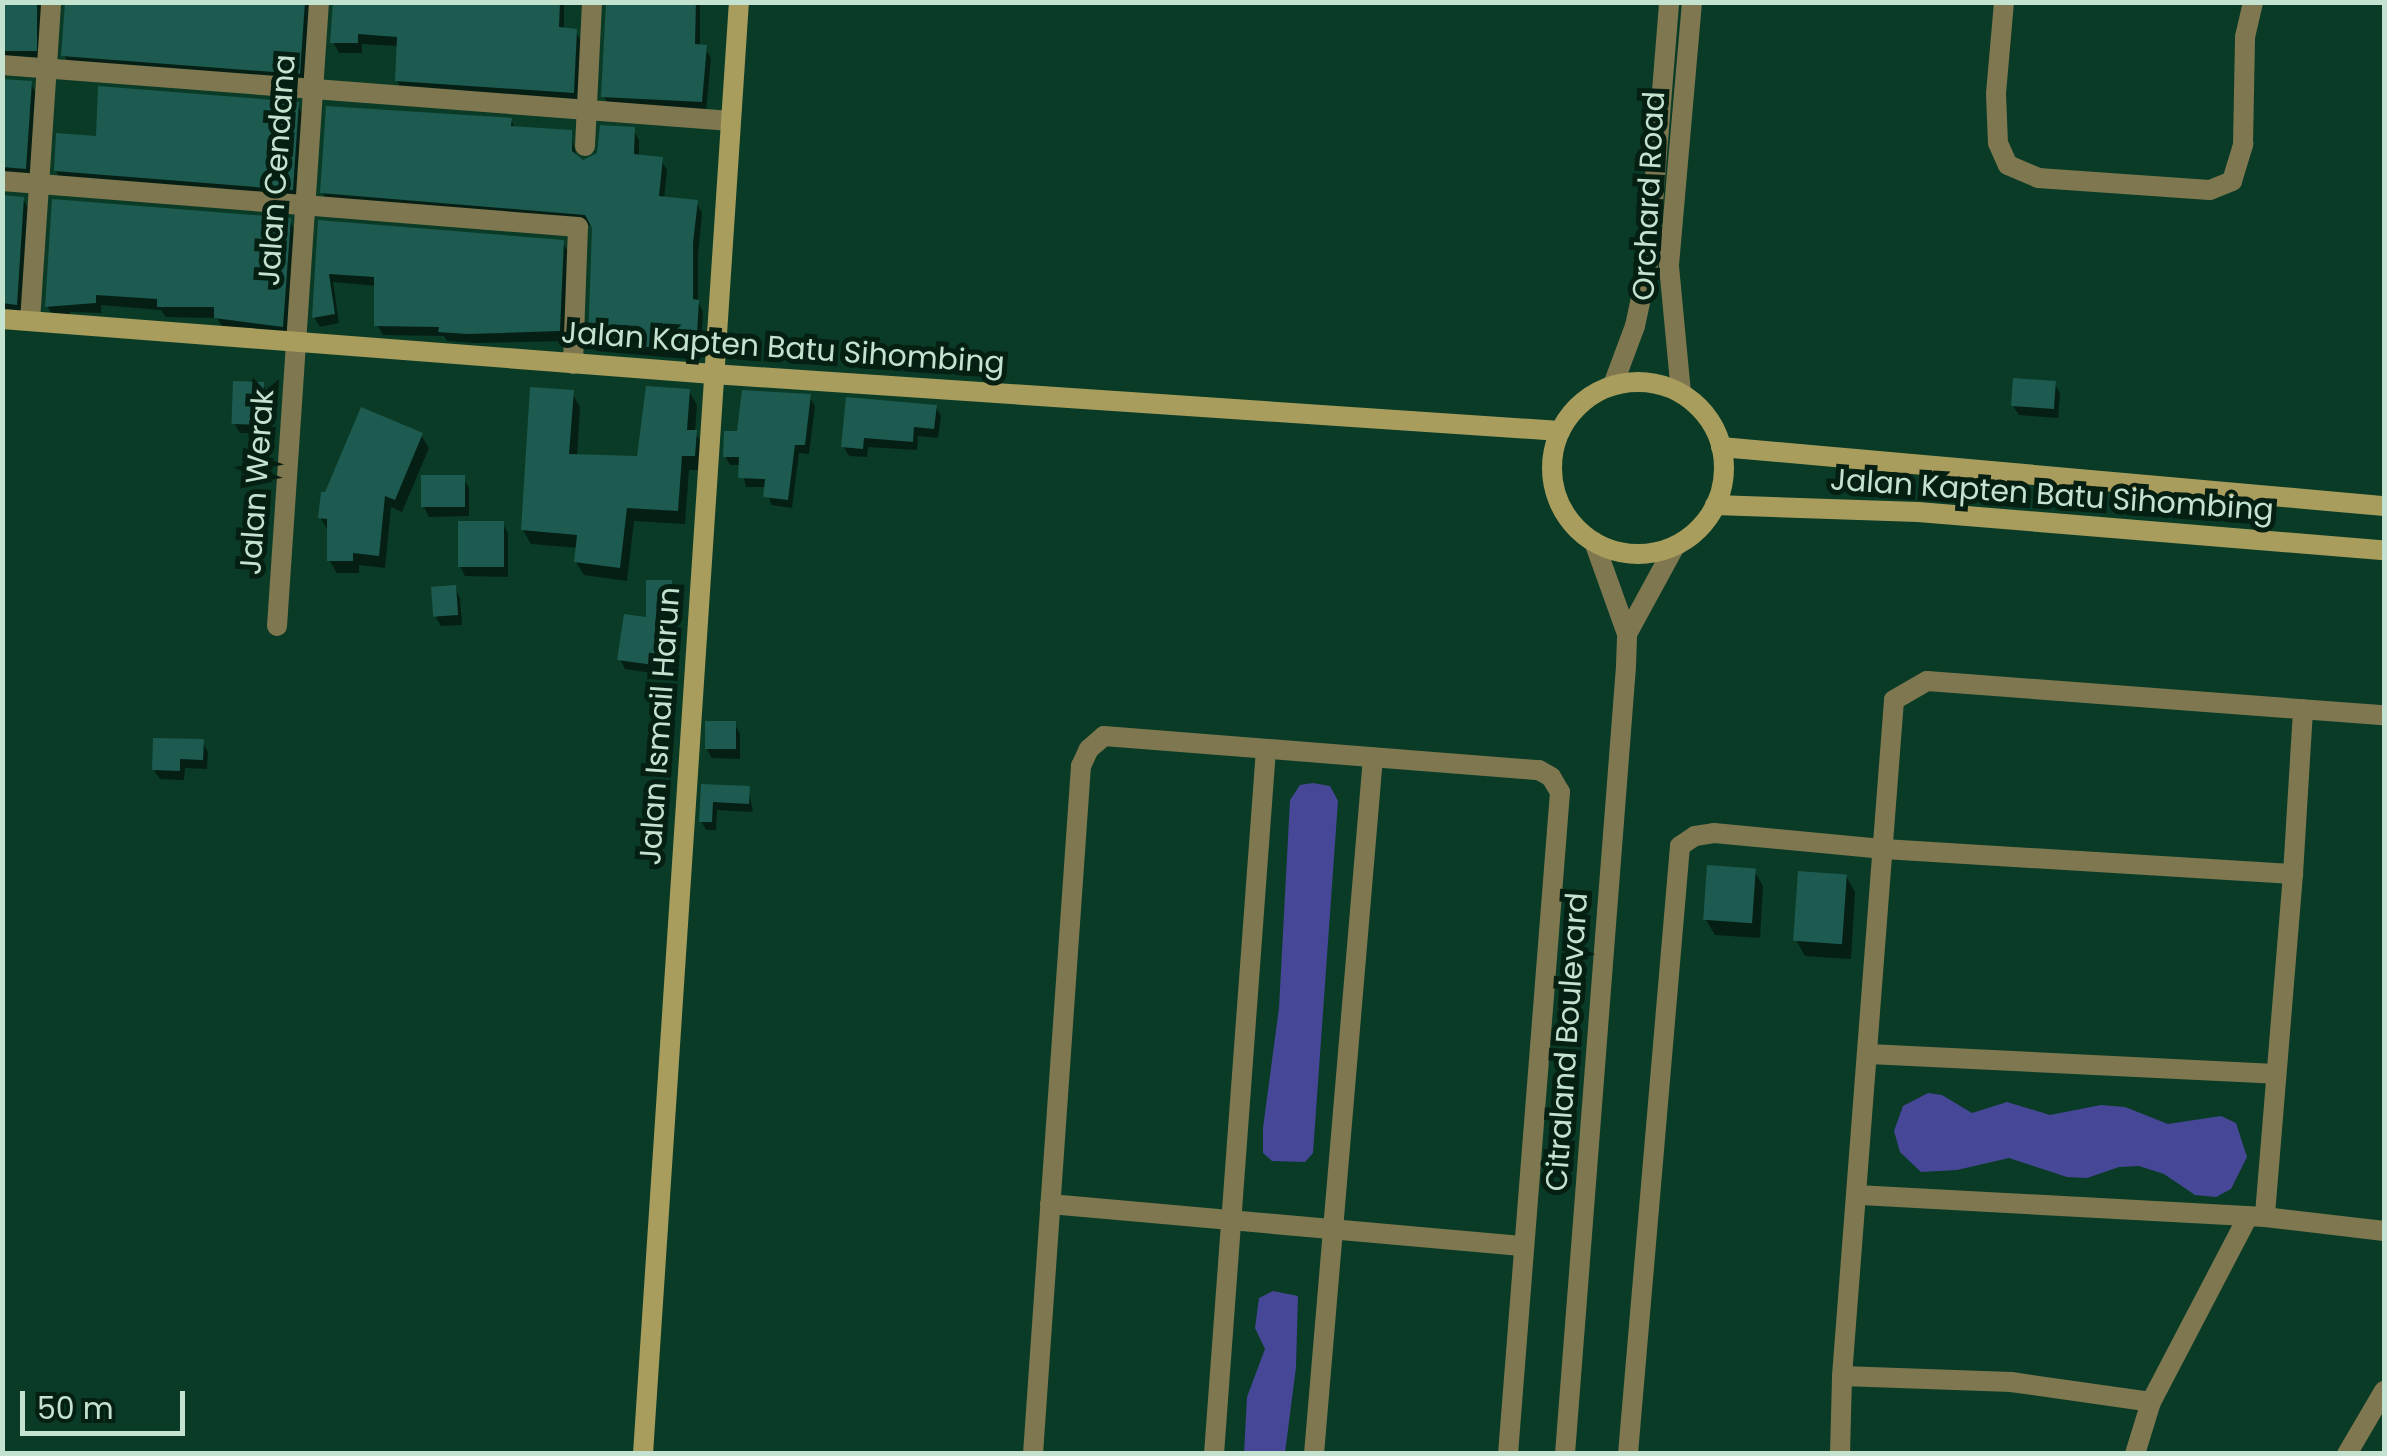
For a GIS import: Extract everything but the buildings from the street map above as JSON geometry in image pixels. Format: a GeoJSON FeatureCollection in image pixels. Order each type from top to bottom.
{"type":"FeatureCollection","features":[{"type":"Feature","properties":{"kind":"street"},"geometry":{"type":"LineString","coordinates":[[30,321],[51,2]]}},
{"type":"Feature","properties":{"kind":"street","name":"Jalan Cendana"},"geometry":{"type":"LineString","coordinates":[[296,342],[318,2]]}},
{"type":"Feature","properties":{"kind":"street"},"geometry":{"type":"LineString","coordinates":[[585,146],[592,2]]}},
{"type":"Feature","properties":{"kind":"street","name":"Jalan Ismail Harun"},"geometry":{"type":"LineString","coordinates":[[643,1454],[739,2]]}},
{"type":"Feature","properties":{"kind":"street","name":"Orchard Road"},"geometry":{"type":"LineString","coordinates":[[1613,385],[1635,326],[1648,266],[1669,2]]}},
{"type":"Feature","properties":{"kind":"street","name":"Orchard Road"},"geometry":{"type":"LineString","coordinates":[[1681,393],[1669,265],[1692,2]]}},
{"type":"Feature","properties":{"kind":"street"},"geometry":{"type":"LineString","coordinates":[[2004,2],[1996,94],[1998,143],[2008,166],[2038,178],[2210,190],[2232,180],[2243,144],[2245,37],[2253,2]]}},
{"type":"Feature","properties":{"kind":"street"},"geometry":{"type":"LineString","coordinates":[[2,65],[731,121]]}},
{"type":"Feature","properties":{"kind":"street"},"geometry":{"type":"LineString","coordinates":[[2,182],[578,228],[573,364]]}},
{"type":"Feature","properties":{"kind":"street","name":"Jalan Kapten Batu Sihombing"},"geometry":{"type":"LineString","coordinates":[[2,319],[573,364],[1560,432]]}},
{"type":"Feature","properties":{"kind":"street","name":"Jalan Werak"},"geometry":{"type":"LineString","coordinates":[[278,626],[296,342]]}},
{"type":"Feature","properties":{"kind":"street"},"geometry":{"type":"LineString","coordinates":[[1648,382],[1681,393],[1706,416],[1721,446],[1723,477],[1715,506],[1705,522],[1675,546],[1634,554],[1594,542],[1578,529],[1556,493],[1554,452],[1560,432],[1582,403],[1613,385],[1648,382]]}},
{"type":"Feature","properties":{"kind":"street","name":"Jalan Kapten Batu Sihombing"},"geometry":{"type":"LineString","coordinates":[[1721,446],[2384,506]]}},
{"type":"Feature","properties":{"kind":"street","name":"Jalan Kapten Batu Sihombing"},"geometry":{"type":"LineString","coordinates":[[1715,506],[1918,512],[2384,550]]}},
{"type":"Feature","properties":{"kind":"street","name":"Citraland Boulevard"},"geometry":{"type":"LineString","coordinates":[[1565,1454],[1627,634],[1594,542]]}},
{"type":"Feature","properties":{"kind":"street","name":"Citraland Boulevard"},"geometry":{"type":"LineString","coordinates":[[1627,634],[1675,546]]}},
{"type":"Feature","properties":{"kind":"street"},"geometry":{"type":"LineString","coordinates":[[1840,1454],[1842,1376],[1894,700],[1928,681],[2384,715]]}},
{"type":"Feature","properties":{"kind":"street"},"geometry":{"type":"LineString","coordinates":[[2135,1454],[2151,1402],[2256,1217],[2276,1074],[2294,874],[2303,709]]}},
{"type":"Feature","properties":{"kind":"street"},"geometry":{"type":"LineString","coordinates":[[1032,1454],[1081,766],[1089,749],[1104,736],[1538,770],[1551,776],[1560,792],[1508,1454]]}},
{"type":"Feature","properties":{"kind":"street"},"geometry":{"type":"LineString","coordinates":[[1214,1454],[1266,749]]}},
{"type":"Feature","properties":{"kind":"street"},"geometry":{"type":"LineString","coordinates":[[1314,1454],[1373,757]]}},
{"type":"Feature","properties":{"kind":"street"},"geometry":{"type":"LineString","coordinates":[[1628,1454],[1680,846],[1695,836],[1714,833],[1884,849],[2294,874]]}},
{"type":"Feature","properties":{"kind":"street"},"geometry":{"type":"LineString","coordinates":[[1869,1054],[2276,1074]]}},
{"type":"Feature","properties":{"kind":"street"},"geometry":{"type":"LineString","coordinates":[[1856,1195],[2256,1217],[2384,1231]]}},
{"type":"Feature","properties":{"kind":"street"},"geometry":{"type":"LineString","coordinates":[[1050,1204],[1524,1246]]}},
{"type":"Feature","properties":{"kind":"street"},"geometry":{"type":"LineString","coordinates":[[1842,1376],[2011,1382],[2151,1402]]}},
{"type":"Feature","properties":{"kind":"street"},"geometry":{"type":"LineString","coordinates":[[2347,1454],[2384,1391]]}},
{"type":"Feature","properties":{"kind":"shaded area"},"geometry":{"type":"Polygon","coordinates":[[[1300,785],[1330,786],[1338,801],[1313,1153],[1305,1162],[1272,1161],[1263,1153],[1263,1128],[1279,1008],[1290,800],[1300,785]]]}},
{"type":"Feature","properties":{"kind":"shaded area"},"geometry":{"type":"Polygon","coordinates":[[[1928,1093],[1942,1095],[1972,1113],[2007,1102],[2050,1115],[2101,1105],[2125,1107],[2168,1124],[2221,1116],[2236,1123],[2247,1157],[2231,1189],[2216,1197],[2195,1195],[2164,1174],[2139,1166],[2119,1167],[2087,1178],[2067,1177],[2009,1158],[1957,1170],[1921,1172],[1900,1152],[1894,1131],[1903,1106],[1928,1093]]]}},
{"type":"Feature","properties":{"kind":"shaded area"},"geometry":{"type":"Polygon","coordinates":[[[1273,1291],[1298,1296],[1296,1367],[1285,1453],[1244,1453],[1247,1397],[1265,1349],[1255,1328],[1259,1298],[1273,1291]]]}}]}
